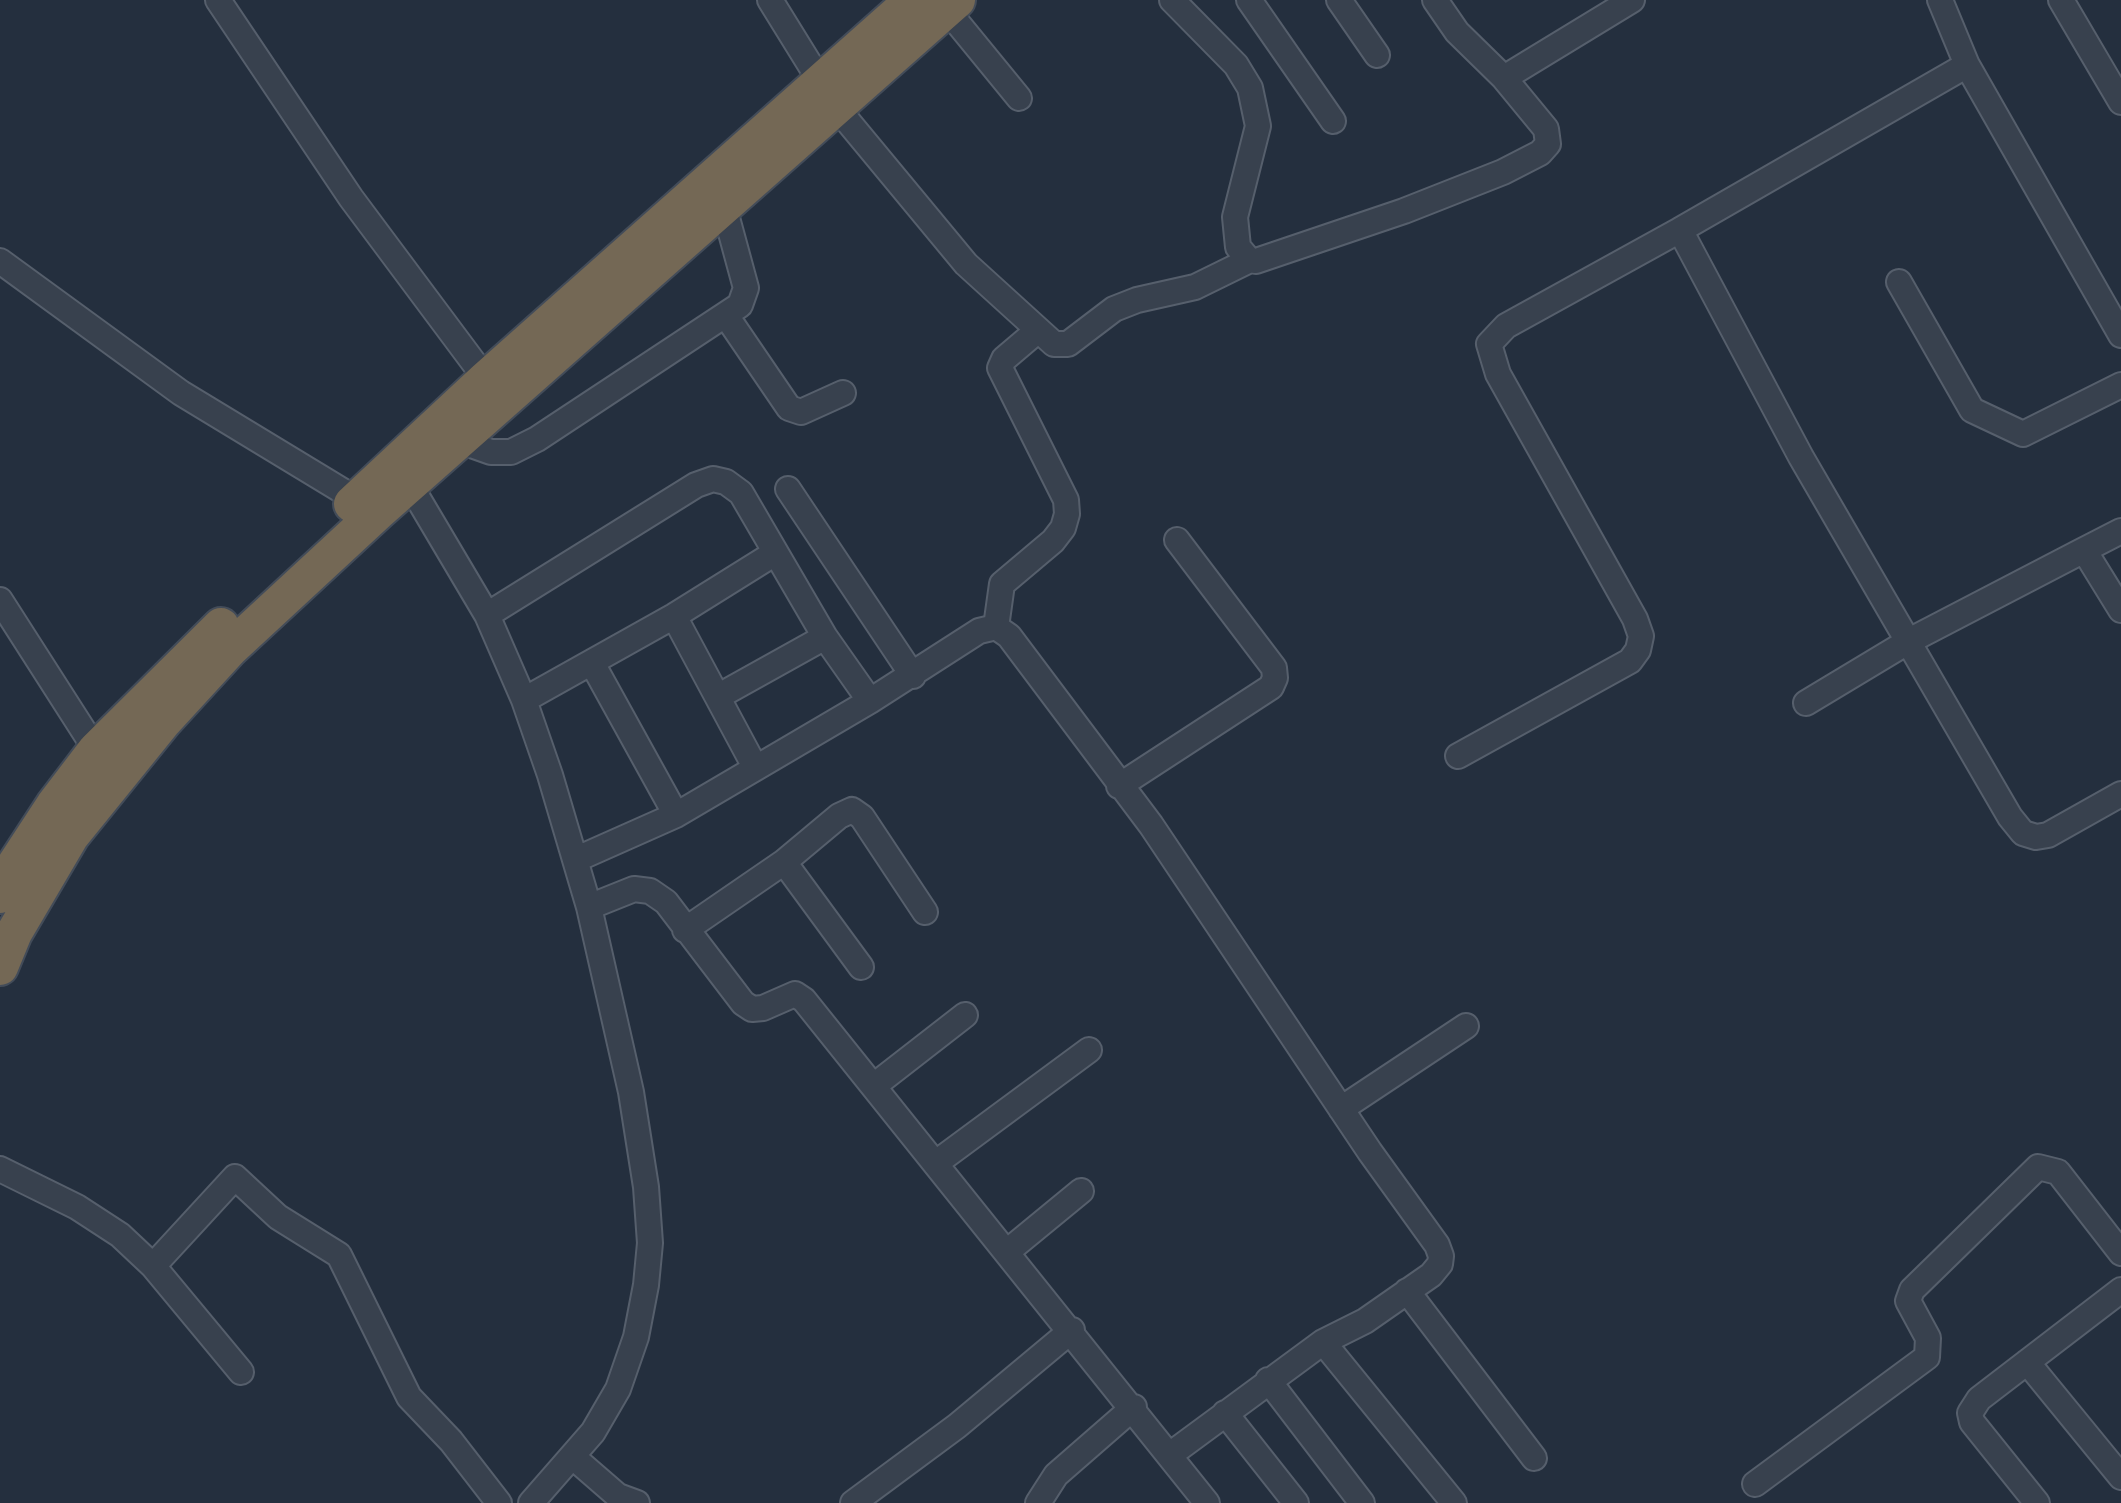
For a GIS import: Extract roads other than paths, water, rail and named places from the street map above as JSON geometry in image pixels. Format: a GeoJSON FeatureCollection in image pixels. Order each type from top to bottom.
{"type":"FeatureCollection","features":[{"type":"Feature","properties":{"kind":"highway"},"geometry":{"type":"LineString","coordinates":[[0,967],[37,890],[71,836],[115,780],[230,649],[486,379],[939,3]]}},
{"type":"Feature","properties":{"kind":"highway"},"geometry":{"type":"LineString","coordinates":[[0,895],[54,805],[96,750],[238,609],[368,506],[410,485],[724,207],[829,96]]}},
{"type":"Feature","properties":{"kind":"street"},"geometry":{"type":"LineString","coordinates":[[218,0],[351,198],[486,379]]}},
{"type":"Feature","properties":{"kind":"street"},"geometry":{"type":"LineString","coordinates":[[770,0],[829,96],[966,264],[1054,344],[1068,344],[1114,309],[1137,300],[1195,287],[1250,260],[1265,259],[1404,211],[1503,172],[1540,153],[1548,144],[1546,129],[1504,78],[1457,32],[1435,0]]}},
{"type":"Feature","properties":{"kind":"street"},"geometry":{"type":"LineString","coordinates":[[1172,0],[1236,65],[1250,88],[1257,109],[1258,126],[1235,217],[1238,247],[1250,260]]}},
{"type":"Feature","properties":{"kind":"street"},"geometry":{"type":"LineString","coordinates":[[1249,0],[1333,121]]}},
{"type":"Feature","properties":{"kind":"street"},"geometry":{"type":"LineString","coordinates":[[1339,0],[1377,55]]}},
{"type":"Feature","properties":{"kind":"street"},"geometry":{"type":"LineString","coordinates":[[1504,78],[1632,0]]}},
{"type":"Feature","properties":{"kind":"street"},"geometry":{"type":"LineString","coordinates":[[1940,0],[1967,65],[2121,335]]}},
{"type":"Feature","properties":{"kind":"street"},"geometry":{"type":"LineString","coordinates":[[2061,0],[2121,102]]}},
{"type":"Feature","properties":{"kind":"street"},"geometry":{"type":"LineString","coordinates":[[939,3],[1019,98]]}},
{"type":"Feature","properties":{"kind":"street"},"geometry":{"type":"LineString","coordinates":[[1458,756],[1630,661],[1638,650],[1641,636],[1635,619],[1498,374],[1489,344],[1506,326],[1967,65]]}},
{"type":"Feature","properties":{"kind":"street"},"geometry":{"type":"LineString","coordinates":[[460,441],[491,452],[511,452],[537,439],[727,317],[740,305],[746,288],[724,207]]}},
{"type":"Feature","properties":{"kind":"street"},"geometry":{"type":"LineString","coordinates":[[1680,230],[1801,457],[2010,817],[2023,833],[2036,837],[2048,835],[2121,794]]}},
{"type":"Feature","properties":{"kind":"street"},"geometry":{"type":"LineString","coordinates":[[0,261],[181,393],[368,506]]}},
{"type":"Feature","properties":{"kind":"street"},"geometry":{"type":"LineString","coordinates":[[1899,282],[1972,410],[2023,434],[2121,385]]}},
{"type":"Feature","properties":{"kind":"street"},"geometry":{"type":"LineString","coordinates":[[727,317],[789,408],[801,412],[843,393]]}},
{"type":"Feature","properties":{"kind":"street"},"geometry":{"type":"LineString","coordinates":[[996,627],[1002,584],[1053,541],[1067,514],[1066,500],[1000,368],[1004,359],[1037,331]]}},
{"type":"Feature","properties":{"kind":"street"},"geometry":{"type":"LineString","coordinates":[[487,615],[696,485],[713,479],[726,482],[741,493],[825,637],[870,701]]}},
{"type":"Feature","properties":{"kind":"street"},"geometry":{"type":"LineString","coordinates":[[410,485],[487,615],[524,700],[577,859],[631,1092],[650,1243],[636,1337],[618,1389],[593,1432],[531,1503]]}},
{"type":"Feature","properties":{"kind":"street"},"geometry":{"type":"LineString","coordinates":[[788,489],[913,676]]}},
{"type":"Feature","properties":{"kind":"street"},"geometry":{"type":"LineString","coordinates":[[1806,703],[1909,641],[2121,531]]}},
{"type":"Feature","properties":{"kind":"street"},"geometry":{"type":"LineString","coordinates":[[1119,786],[1271,687],[1275,678],[1274,668],[1177,540]]}},
{"type":"Feature","properties":{"kind":"street"},"geometry":{"type":"LineString","coordinates":[[2084,550],[2121,610]]}},
{"type":"Feature","properties":{"kind":"street"},"geometry":{"type":"LineString","coordinates":[[524,700],[674,616],[775,553]]}},
{"type":"Feature","properties":{"kind":"street"},"geometry":{"type":"LineString","coordinates":[[0,600],[96,750]]}},
{"type":"Feature","properties":{"kind":"street"},"geometry":{"type":"LineString","coordinates":[[674,616],[755,767]]}},
{"type":"Feature","properties":{"kind":"street"},"geometry":{"type":"LineString","coordinates":[[577,859],[676,815],[913,676],[979,631],[996,627],[1009,636],[1151,825],[1341,1109],[1437,1245],[1441,1256],[1436,1270],[1365,1321],[1323,1342],[1268,1380],[1171,1454]]}},
{"type":"Feature","properties":{"kind":"street"},"geometry":{"type":"LineString","coordinates":[[719,696],[825,637]]}},
{"type":"Feature","properties":{"kind":"street"},"geometry":{"type":"LineString","coordinates":[[592,663],[676,815]]}},
{"type":"Feature","properties":{"kind":"street"},"geometry":{"type":"LineString","coordinates":[[685,930],[784,862],[839,816],[852,810],[862,817],[925,912]]}},
{"type":"Feature","properties":{"kind":"street"},"geometry":{"type":"LineString","coordinates":[[784,862],[861,967]]}},
{"type":"Feature","properties":{"kind":"street"},"geometry":{"type":"LineString","coordinates":[[589,907],[641,889],[666,902],[743,1003],[752,1009],[763,1008],[784,996],[795,994],[804,1000],[1134,1407],[1207,1503]]}},
{"type":"Feature","properties":{"kind":"street"},"geometry":{"type":"LineString","coordinates":[[875,1085],[965,1015]]}},
{"type":"Feature","properties":{"kind":"street"},"geometry":{"type":"LineString","coordinates":[[1341,1109],[1466,1026]]}},
{"type":"Feature","properties":{"kind":"street"},"geometry":{"type":"LineString","coordinates":[[936,1163],[1089,1050]]}},
{"type":"Feature","properties":{"kind":"street"},"geometry":{"type":"LineString","coordinates":[[1755,1484],[1927,1357],[1928,1338],[1908,1301],[1912,1290],[2038,1167],[2058,1172],[2121,1253]]}},
{"type":"Feature","properties":{"kind":"street"},"geometry":{"type":"LineString","coordinates":[[0,1169],[77,1207],[120,1235],[153,1266],[241,1372]]}},
{"type":"Feature","properties":{"kind":"street"},"geometry":{"type":"LineString","coordinates":[[153,1266],[235,1177],[278,1217],[339,1255],[409,1397],[451,1441],[499,1503]]}},
{"type":"Feature","properties":{"kind":"street"},"geometry":{"type":"LineString","coordinates":[[1008,1251],[1081,1191]]}},
{"type":"Feature","properties":{"kind":"street"},"geometry":{"type":"LineString","coordinates":[[1407,1291],[1534,1458]]}},
{"type":"Feature","properties":{"kind":"street"},"geometry":{"type":"LineString","coordinates":[[2037,1503],[1972,1422],[1970,1413],[1979,1399],[2027,1362],[2117,1300]]}},
{"type":"Feature","properties":{"kind":"street"},"geometry":{"type":"LineString","coordinates":[[853,1503],[957,1426],[1072,1330]]}},
{"type":"Feature","properties":{"kind":"street"},"geometry":{"type":"LineString","coordinates":[[1323,1342],[1454,1503]]}},
{"type":"Feature","properties":{"kind":"street"},"geometry":{"type":"LineString","coordinates":[[2027,1362],[2121,1477]]}},
{"type":"Feature","properties":{"kind":"street"},"geometry":{"type":"LineString","coordinates":[[1268,1380],[1362,1503]]}},
{"type":"Feature","properties":{"kind":"street"},"geometry":{"type":"LineString","coordinates":[[1038,1503],[1056,1475],[1134,1407]]}},
{"type":"Feature","properties":{"kind":"street"},"geometry":{"type":"LineString","coordinates":[[1225,1413],[1296,1503]]}},
{"type":"Feature","properties":{"kind":"street"},"geometry":{"type":"LineString","coordinates":[[573,1457],[626,1501]]}}]}
